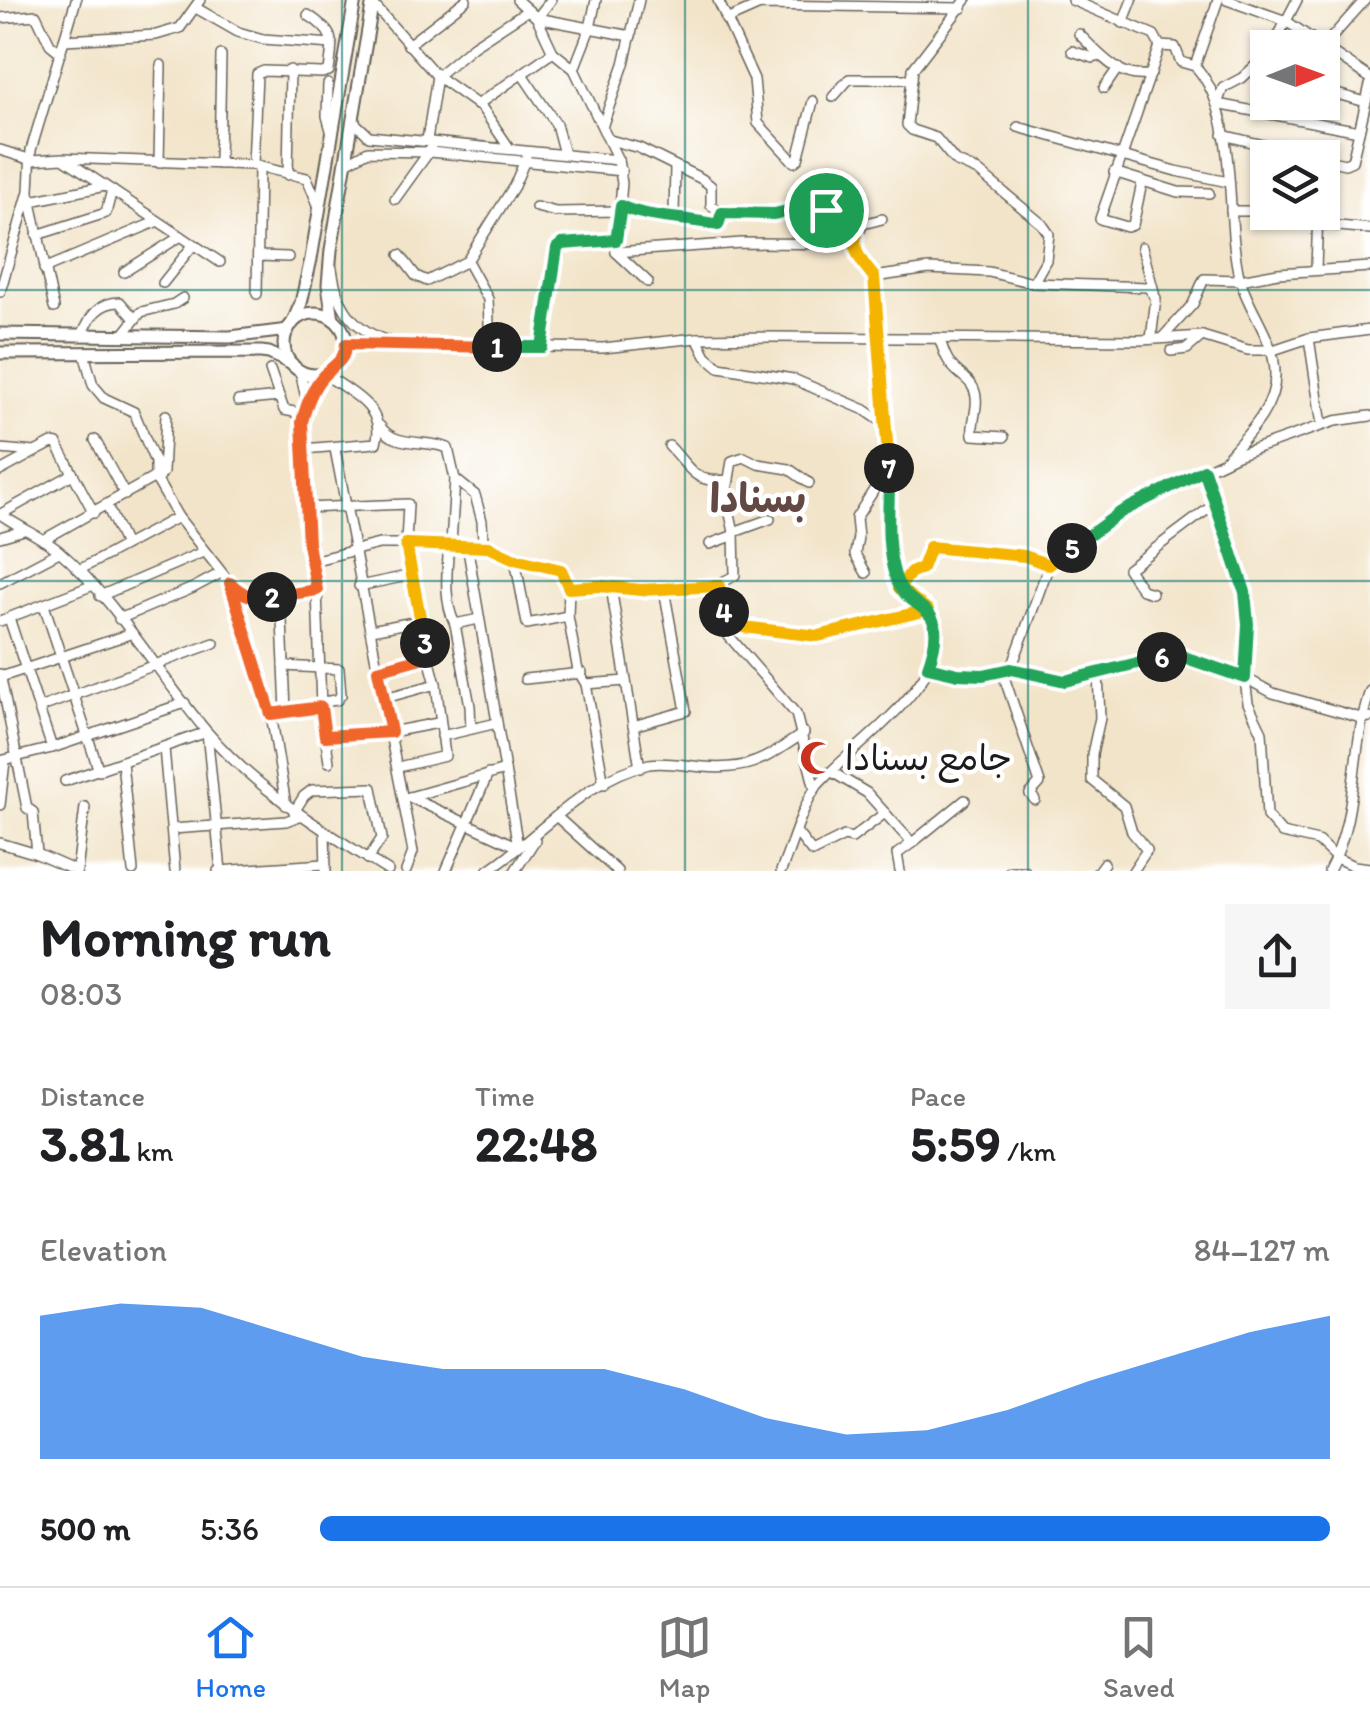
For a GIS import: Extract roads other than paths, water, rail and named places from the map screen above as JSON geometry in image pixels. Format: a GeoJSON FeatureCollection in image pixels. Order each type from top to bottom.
{"type":"FeatureCollection","features":[{"type":"Feature","properties":{"kind":"main road"},"geometry":{"type":"LineString","coordinates":[[296,368],[285,347],[304,288],[355,0]]}},
{"type":"Feature","properties":{"kind":"main road"},"geometry":{"type":"LineString","coordinates":[[333,319],[328,285],[331,250],[373,1]]}},
{"type":"Feature","properties":{"kind":"main road"},"geometry":{"type":"LineString","coordinates":[[0,334],[230,337],[290,327],[307,314],[333,319],[346,344],[340,363],[324,374],[296,368],[269,352],[0,353]]}},
{"type":"Feature","properties":{"kind":"street"},"geometry":{"type":"LineString","coordinates":[[54,308],[30,196],[31,150],[76,0]]}},
{"type":"Feature","properties":{"kind":"street"},"geometry":{"type":"LineString","coordinates":[[408,45],[466,0]]}},
{"type":"Feature","properties":{"kind":"street"},"geometry":{"type":"LineString","coordinates":[[518,0],[537,18],[553,52],[574,69],[603,124],[622,171],[616,246],[648,282]]}},
{"type":"Feature","properties":{"kind":"street"},"geometry":{"type":"LineString","coordinates":[[537,18],[551,0]]}},
{"type":"Feature","properties":{"kind":"street"},"geometry":{"type":"LineString","coordinates":[[574,69],[596,0]]}},
{"type":"Feature","properties":{"kind":"street"},"geometry":{"type":"LineString","coordinates":[[603,124],[639,0]]}},
{"type":"Feature","properties":{"kind":"street"},"geometry":{"type":"LineString","coordinates":[[718,0],[754,79],[758,124],[794,162],[812,101]]}},
{"type":"Feature","properties":{"kind":"street"},"geometry":{"type":"LineString","coordinates":[[1072,0],[1154,35],[1160,46],[1098,215],[1103,222],[1132,225],[1142,182]]}},
{"type":"Feature","properties":{"kind":"street"},"geometry":{"type":"LineString","coordinates":[[1124,23],[1132,0]]}},
{"type":"Feature","properties":{"kind":"street"},"geometry":{"type":"LineString","coordinates":[[1195,66],[1218,0]]}},
{"type":"Feature","properties":{"kind":"street"},"geometry":{"type":"LineString","coordinates":[[1229,0],[1300,30]]}},
{"type":"Feature","properties":{"kind":"street"},"geometry":{"type":"LineString","coordinates":[[1281,30],[1297,0]]}},
{"type":"Feature","properties":{"kind":"street"},"geometry":{"type":"LineString","coordinates":[[1338,30],[1365,0]]}},
{"type":"Feature","properties":{"kind":"street"},"geometry":{"type":"LineString","coordinates":[[373,1],[437,76],[478,105],[510,148]]}},
{"type":"Feature","properties":{"kind":"street"},"geometry":{"type":"LineString","coordinates":[[64,40],[156,35],[180,28],[198,4],[238,32],[263,39],[332,44]]}},
{"type":"Feature","properties":{"kind":"street"},"geometry":{"type":"LineString","coordinates":[[726,20],[760,5],[964,4]]}},
{"type":"Feature","properties":{"kind":"street"},"geometry":{"type":"LineString","coordinates":[[964,4],[913,69],[907,125],[936,138],[956,162],[988,179],[1042,224],[1049,234],[1046,260],[1033,283]]}},
{"type":"Feature","properties":{"kind":"street"},"geometry":{"type":"LineString","coordinates":[[395,199],[430,145],[437,76],[473,46],[528,10]]}},
{"type":"Feature","properties":{"kind":"street"},"geometry":{"type":"LineString","coordinates":[[0,18],[36,15],[50,44],[61,53]]}},
{"type":"Feature","properties":{"kind":"street"},"geometry":{"type":"LineString","coordinates":[[258,294],[257,74],[290,70],[326,72],[332,44],[326,26],[308,15]]}},
{"type":"Feature","properties":{"kind":"street"},"geometry":{"type":"LineString","coordinates":[[537,18],[630,36]]}},
{"type":"Feature","properties":{"kind":"street"},"geometry":{"type":"LineString","coordinates":[[1079,34],[1118,68],[1134,77],[1150,74]]}},
{"type":"Feature","properties":{"kind":"street"},"geometry":{"type":"LineString","coordinates":[[1160,46],[1175,47],[1181,62],[1195,66],[1217,104],[1240,280],[1273,350],[1275,376],[1269,404],[1224,461]]}},
{"type":"Feature","properties":{"kind":"street"},"geometry":{"type":"LineString","coordinates":[[1072,51],[1092,58],[1102,56]]}},
{"type":"Feature","properties":{"kind":"street"},"geometry":{"type":"LineString","coordinates":[[478,105],[553,52]]}},
{"type":"Feature","properties":{"kind":"street"},"geometry":{"type":"LineString","coordinates":[[219,164],[221,55]]}},
{"type":"Feature","properties":{"kind":"street"},"geometry":{"type":"LineString","coordinates":[[1340,59],[1370,82],[1349,164],[1340,162]]}},
{"type":"Feature","properties":{"kind":"street"},"geometry":{"type":"LineString","coordinates":[[159,163],[161,65]]}},
{"type":"Feature","properties":{"kind":"street"},"geometry":{"type":"LineString","coordinates":[[1104,88],[1118,68]]}},
{"type":"Feature","properties":{"kind":"street"},"geometry":{"type":"LineString","coordinates":[[288,175],[290,70]]}},
{"type":"Feature","properties":{"kind":"street"},"geometry":{"type":"LineString","coordinates":[[1217,104],[1223,88],[1250,71]]}},
{"type":"Feature","properties":{"kind":"street"},"geometry":{"type":"LineString","coordinates":[[522,74],[556,124],[564,154]]}},
{"type":"Feature","properties":{"kind":"street"},"geometry":{"type":"LineString","coordinates":[[833,96],[850,79],[912,80]]}},
{"type":"Feature","properties":{"kind":"street"},"geometry":{"type":"LineString","coordinates":[[328,84],[327,116],[332,134]]}},
{"type":"Feature","properties":{"kind":"street"},"geometry":{"type":"LineString","coordinates":[[1340,95],[1366,102]]}},
{"type":"Feature","properties":{"kind":"street"},"geometry":{"type":"LineString","coordinates":[[1217,104],[1358,131]]}},
{"type":"Feature","properties":{"kind":"street"},"geometry":{"type":"LineString","coordinates":[[352,120],[369,136],[622,171]]}},
{"type":"Feature","properties":{"kind":"street"},"geometry":{"type":"LineString","coordinates":[[1018,126],[1228,182]]}},
{"type":"Feature","properties":{"kind":"street"},"geometry":{"type":"LineString","coordinates":[[1223,135],[1250,141]]}},
{"type":"Feature","properties":{"kind":"street"},"geometry":{"type":"LineString","coordinates":[[368,151],[369,136]]}},
{"type":"Feature","properties":{"kind":"street"},"geometry":{"type":"LineString","coordinates":[[610,140],[639,148],[711,186],[711,205],[722,213],[774,214],[816,206],[826,210],[837,226],[856,240],[862,262],[874,277],[887,425],[886,519],[899,588],[928,610],[938,639],[928,667],[909,699],[815,789],[782,871]]}},
{"type":"Feature","properties":{"kind":"street"},"geometry":{"type":"LineString","coordinates":[[346,163],[368,151],[430,145],[510,148],[526,156],[564,154],[618,160]]}},
{"type":"Feature","properties":{"kind":"street"},"geometry":{"type":"LineString","coordinates":[[0,150],[32,160],[256,166],[309,180],[320,207]]}},
{"type":"Feature","properties":{"kind":"street"},"geometry":{"type":"LineString","coordinates":[[400,254],[416,276],[427,281],[467,261],[514,186],[526,156]]}},
{"type":"Feature","properties":{"kind":"street"},"geometry":{"type":"LineString","coordinates":[[63,158],[220,262]]}},
{"type":"Feature","properties":{"kind":"street"},"geometry":{"type":"LineString","coordinates":[[674,216],[675,166]]}},
{"type":"Feature","properties":{"kind":"street"},"geometry":{"type":"LineString","coordinates":[[1114,172],[1178,192],[1209,193]]}},
{"type":"Feature","properties":{"kind":"street"},"geometry":{"type":"LineString","coordinates":[[30,196],[109,188]]}},
{"type":"Feature","properties":{"kind":"street"},"geometry":{"type":"LineString","coordinates":[[37,234],[106,213],[109,188]]}},
{"type":"Feature","properties":{"kind":"street"},"geometry":{"type":"LineString","coordinates":[[0,292],[30,196]]}},
{"type":"Feature","properties":{"kind":"street"},"geometry":{"type":"LineString","coordinates":[[536,208],[556,212],[621,208],[718,225],[722,213]]}},
{"type":"Feature","properties":{"kind":"street"},"geometry":{"type":"LineString","coordinates":[[1231,211],[1250,211]]}},
{"type":"Feature","properties":{"kind":"street"},"geometry":{"type":"LineString","coordinates":[[856,240],[863,224],[882,219]]}},
{"type":"Feature","properties":{"kind":"street"},"geometry":{"type":"LineString","coordinates":[[44,269],[158,220]]}},
{"type":"Feature","properties":{"kind":"street"},"geometry":{"type":"LineString","coordinates":[[1340,226],[1370,229]]}},
{"type":"Feature","properties":{"kind":"street"},"geometry":{"type":"LineString","coordinates":[[1316,269],[1318,230]]}},
{"type":"Feature","properties":{"kind":"street"},"geometry":{"type":"LineString","coordinates":[[124,272],[180,236]]}},
{"type":"Feature","properties":{"kind":"street"},"geometry":{"type":"LineString","coordinates":[[542,347],[557,248],[562,244],[856,240]]}},
{"type":"Feature","properties":{"kind":"street"},"geometry":{"type":"LineString","coordinates":[[163,283],[194,244]]}},
{"type":"Feature","properties":{"kind":"street"},"geometry":{"type":"LineString","coordinates":[[1142,247],[1156,298],[1151,338]]}},
{"type":"Feature","properties":{"kind":"street"},"geometry":{"type":"LineString","coordinates":[[331,250],[336,290],[346,314],[368,333],[396,344]]}},
{"type":"Feature","properties":{"kind":"street"},"geometry":{"type":"LineString","coordinates":[[258,256],[288,256]]}},
{"type":"Feature","properties":{"kind":"street"},"geometry":{"type":"LineString","coordinates":[[467,261],[488,300],[490,347]]}},
{"type":"Feature","properties":{"kind":"street"},"geometry":{"type":"LineString","coordinates":[[1163,336],[1193,304],[1204,279],[1240,280],[1316,269],[1370,268]]}},
{"type":"Feature","properties":{"kind":"street"},"geometry":{"type":"LineString","coordinates":[[874,277],[910,270],[989,272],[1033,283],[1148,287],[1154,292]]}},
{"type":"Feature","properties":{"kind":"street"},"geometry":{"type":"LineString","coordinates":[[122,337],[140,312],[183,298]]}},
{"type":"Feature","properties":{"kind":"street"},"geometry":{"type":"LineString","coordinates":[[82,335],[90,316],[109,303],[120,302],[135,319]]}},
{"type":"Feature","properties":{"kind":"street"},"geometry":{"type":"LineString","coordinates":[[346,344],[604,348],[697,338],[1202,336],[1248,350],[1273,350],[1309,338],[1370,330]]}},
{"type":"Feature","properties":{"kind":"street"},"geometry":{"type":"LineString","coordinates":[[1176,355],[1202,336]]}},
{"type":"Feature","properties":{"kind":"street"},"geometry":{"type":"LineString","coordinates":[[697,338],[706,356],[719,367],[792,379],[865,410],[887,425]]}},
{"type":"Feature","properties":{"kind":"street"},"geometry":{"type":"LineString","coordinates":[[939,338],[948,360],[967,378],[977,401],[972,435],[1004,437]]}},
{"type":"Feature","properties":{"kind":"street"},"geometry":{"type":"LineString","coordinates":[[1309,338],[1322,425]]}},
{"type":"Feature","properties":{"kind":"street"},"geometry":{"type":"LineString","coordinates":[[84,353],[93,385],[104,398],[134,412],[155,462],[156,479],[178,517],[230,583],[242,594],[256,599],[317,590]]}},
{"type":"Feature","properties":{"kind":"street"},"geometry":{"type":"LineString","coordinates":[[296,368],[307,403]]}},
{"type":"Feature","properties":{"kind":"street"},"geometry":{"type":"LineString","coordinates":[[270,370],[284,410],[304,414]]}},
{"type":"Feature","properties":{"kind":"street"},"geometry":{"type":"LineString","coordinates":[[328,762],[303,449],[307,403],[324,374],[367,404],[384,434],[448,448],[455,479],[446,590],[472,729]]}},
{"type":"Feature","properties":{"kind":"street"},"geometry":{"type":"LineString","coordinates":[[238,401],[279,397]]}},
{"type":"Feature","properties":{"kind":"street"},"geometry":{"type":"LineString","coordinates":[[44,540],[163,472],[166,415]]}},
{"type":"Feature","properties":{"kind":"street"},"geometry":{"type":"LineString","coordinates":[[1035,800],[1030,794],[1040,784],[1007,670],[1049,565],[1121,512],[1204,470],[1322,425],[1370,416]]}},
{"type":"Feature","properties":{"kind":"street"},"geometry":{"type":"LineString","coordinates":[[303,449],[376,443],[379,424]]}},
{"type":"Feature","properties":{"kind":"street"},"geometry":{"type":"LineString","coordinates":[[95,440],[125,495]]}},
{"type":"Feature","properties":{"kind":"street"},"geometry":{"type":"LineString","coordinates":[[0,471],[52,443],[57,444],[94,513]]}},
{"type":"Feature","properties":{"kind":"street"},"geometry":{"type":"LineString","coordinates":[[669,446],[693,475],[712,482],[729,480]]}},
{"type":"Feature","properties":{"kind":"street"},"geometry":{"type":"LineString","coordinates":[[335,448],[359,586],[406,798],[413,852],[406,871]]}},
{"type":"Feature","properties":{"kind":"street"},"geometry":{"type":"LineString","coordinates":[[0,449],[35,452]]}},
{"type":"Feature","properties":{"kind":"street"},"geometry":{"type":"LineString","coordinates":[[569,588],[664,590],[719,586],[735,575],[734,532],[726,496],[732,461],[744,457],[758,464],[789,468],[809,483]]}},
{"type":"Feature","properties":{"kind":"street"},"geometry":{"type":"LineString","coordinates":[[1204,470],[1245,592],[1245,678],[1248,703],[1262,732],[1267,816],[1282,833],[1318,842],[1336,858],[1370,868]]}},
{"type":"Feature","properties":{"kind":"street"},"geometry":{"type":"LineString","coordinates":[[71,475],[0,514],[44,540],[79,570],[206,732],[262,788],[388,871]]}},
{"type":"Feature","properties":{"kind":"street"},"geometry":{"type":"LineString","coordinates":[[866,574],[855,554],[856,518],[877,486],[889,476]]}},
{"type":"Feature","properties":{"kind":"street"},"geometry":{"type":"LineString","coordinates":[[455,479],[475,495],[483,541],[489,547]]}},
{"type":"Feature","properties":{"kind":"street"},"geometry":{"type":"LineString","coordinates":[[306,508],[406,502],[406,544],[436,684],[444,756],[398,768]]}},
{"type":"Feature","properties":{"kind":"street"},"geometry":{"type":"LineString","coordinates":[[1152,593],[1142,590],[1128,569],[1216,503]]}},
{"type":"Feature","properties":{"kind":"street"},"geometry":{"type":"LineString","coordinates":[[107,506],[125,545]]}},
{"type":"Feature","properties":{"kind":"street"},"geometry":{"type":"LineString","coordinates":[[79,570],[178,517]]}},
{"type":"Feature","properties":{"kind":"street"},"geometry":{"type":"LineString","coordinates":[[710,544],[770,518]]}},
{"type":"Feature","properties":{"kind":"street"},"geometry":{"type":"LineString","coordinates":[[0,538],[24,530]]}},
{"type":"Feature","properties":{"kind":"street"},"geometry":{"type":"LineString","coordinates":[[312,561],[379,544],[467,544],[561,570],[569,588],[568,616],[604,784]]}},
{"type":"Feature","properties":{"kind":"street"},"geometry":{"type":"LineString","coordinates":[[467,544],[518,848]]}},
{"type":"Feature","properties":{"kind":"street"},"geometry":{"type":"LineString","coordinates":[[899,588],[911,572],[922,568],[930,547],[1025,556],[1049,565]]}},
{"type":"Feature","properties":{"kind":"street"},"geometry":{"type":"LineString","coordinates":[[0,582],[59,552]]}},
{"type":"Feature","properties":{"kind":"street"},"geometry":{"type":"LineString","coordinates":[[100,596],[203,552]]}},
{"type":"Feature","properties":{"kind":"street"},"geometry":{"type":"LineString","coordinates":[[515,559],[527,624],[568,616]]}},
{"type":"Feature","properties":{"kind":"street"},"geometry":{"type":"LineString","coordinates":[[119,618],[221,573]]}},
{"type":"Feature","properties":{"kind":"street"},"geometry":{"type":"LineString","coordinates":[[359,586],[412,575]]}},
{"type":"Feature","properties":{"kind":"street"},"geometry":{"type":"LineString","coordinates":[[230,583],[271,714],[293,811]]}},
{"type":"Feature","properties":{"kind":"street"},"geometry":{"type":"LineString","coordinates":[[5,620],[91,586]]}},
{"type":"Feature","properties":{"kind":"street"},"geometry":{"type":"LineString","coordinates":[[611,586],[640,768]]}},
{"type":"Feature","properties":{"kind":"street"},"geometry":{"type":"LineString","coordinates":[[719,586],[728,636],[796,714],[804,733],[815,789]]}},
{"type":"Feature","properties":{"kind":"street"},"geometry":{"type":"LineString","coordinates":[[633,726],[686,711],[664,590]]}},
{"type":"Feature","properties":{"kind":"street"},"geometry":{"type":"LineString","coordinates":[[280,597],[286,710]]}},
{"type":"Feature","properties":{"kind":"street"},"geometry":{"type":"LineString","coordinates":[[44,605],[100,770]]}},
{"type":"Feature","properties":{"kind":"street"},"geometry":{"type":"LineString","coordinates":[[0,607],[52,748]]}},
{"type":"Feature","properties":{"kind":"street"},"geometry":{"type":"LineString","coordinates":[[726,625],[818,636],[928,610]]}},
{"type":"Feature","properties":{"kind":"street"},"geometry":{"type":"LineString","coordinates":[[455,624],[479,620]]}},
{"type":"Feature","properties":{"kind":"street"},"geometry":{"type":"LineString","coordinates":[[371,630],[420,621]]}},
{"type":"Feature","properties":{"kind":"street"},"geometry":{"type":"LineString","coordinates":[[37,854],[36,826],[33,812],[27,808],[0,676],[130,634]]}},
{"type":"Feature","properties":{"kind":"street"},"geometry":{"type":"LineString","coordinates":[[39,708],[214,643]]}},
{"type":"Feature","properties":{"kind":"street"},"geometry":{"type":"LineString","coordinates":[[928,667],[983,675],[1007,670],[1065,681],[1175,654],[1245,678],[1272,693],[1366,717]]}},
{"type":"Feature","properties":{"kind":"street"},"geometry":{"type":"LineString","coordinates":[[378,670],[428,656]]}},
{"type":"Feature","properties":{"kind":"street"},"geometry":{"type":"LineString","coordinates":[[271,714],[339,698],[340,672],[336,666],[284,666]]}},
{"type":"Feature","properties":{"kind":"street"},"geometry":{"type":"LineString","coordinates":[[1098,672],[1100,718],[1092,754],[1092,780],[1124,806],[1132,832],[1147,850],[1132,871]]}},
{"type":"Feature","properties":{"kind":"street"},"geometry":{"type":"LineString","coordinates":[[525,679],[626,681]]}},
{"type":"Feature","properties":{"kind":"street"},"geometry":{"type":"LineString","coordinates":[[385,698],[436,684]]}},
{"type":"Feature","properties":{"kind":"street"},"geometry":{"type":"LineString","coordinates":[[1329,871],[1349,814],[1370,691]]}},
{"type":"Feature","properties":{"kind":"street"},"geometry":{"type":"LineString","coordinates":[[469,701],[492,696]]}},
{"type":"Feature","properties":{"kind":"street"},"geometry":{"type":"LineString","coordinates":[[0,804],[2,761],[185,703]]}},
{"type":"Feature","properties":{"kind":"street"},"geometry":{"type":"LineString","coordinates":[[325,736],[391,732],[438,723]]}},
{"type":"Feature","properties":{"kind":"street"},"geometry":{"type":"LineString","coordinates":[[442,736],[497,723]]}},
{"type":"Feature","properties":{"kind":"street"},"geometry":{"type":"LineString","coordinates":[[65,782],[206,732]]}},
{"type":"Feature","properties":{"kind":"street"},"geometry":{"type":"LineString","coordinates":[[206,732],[220,871],[326,868],[325,831]]}},
{"type":"Feature","properties":{"kind":"street"},"geometry":{"type":"LineString","coordinates":[[487,871],[501,868],[518,848],[582,796],[640,768],[670,763],[706,768],[750,766],[804,733]]}},
{"type":"Feature","properties":{"kind":"street"},"geometry":{"type":"LineString","coordinates":[[164,748],[175,871]]}},
{"type":"Feature","properties":{"kind":"street"},"geometry":{"type":"LineString","coordinates":[[122,762],[133,871]]}},
{"type":"Feature","properties":{"kind":"street"},"geometry":{"type":"LineString","coordinates":[[406,798],[505,770]]}},
{"type":"Feature","properties":{"kind":"street"},"geometry":{"type":"LineString","coordinates":[[832,772],[867,793],[912,843]]}},
{"type":"Feature","properties":{"kind":"street"},"geometry":{"type":"LineString","coordinates":[[446,871],[488,774]]}},
{"type":"Feature","properties":{"kind":"street"},"geometry":{"type":"LineString","coordinates":[[172,829],[286,821],[312,790],[372,788],[382,840],[368,858]]}},
{"type":"Feature","properties":{"kind":"street"},"geometry":{"type":"LineString","coordinates":[[406,798],[518,848]]}},
{"type":"Feature","properties":{"kind":"street"},"geometry":{"type":"LineString","coordinates":[[900,871],[897,854],[965,800]]}},
{"type":"Feature","properties":{"kind":"street"},"geometry":{"type":"LineString","coordinates":[[0,843],[76,871],[84,807]]}},
{"type":"Feature","properties":{"kind":"street"},"geometry":{"type":"LineString","coordinates":[[797,833],[812,852],[844,836],[852,838],[885,813]]}},
{"type":"Feature","properties":{"kind":"street"},"geometry":{"type":"LineString","coordinates":[[557,816],[617,871]]}},
{"type":"Feature","properties":{"kind":"street"},"geometry":{"type":"LineString","coordinates":[[514,871],[543,828]]}},
{"type":"Feature","properties":{"kind":"street"},"geometry":{"type":"LineString","coordinates":[[1010,871],[1025,871]]}},
{"type":"Feature","properties":{"kind":"place","name":"جامع بسنادا"},"geometry":{"type":"Point","coordinates":[817,758]}},
{"type":"Feature","properties":{"kind":"district","name":"بسنادا"},"geometry":{"type":"Point","coordinates":[758,498]}}]}
